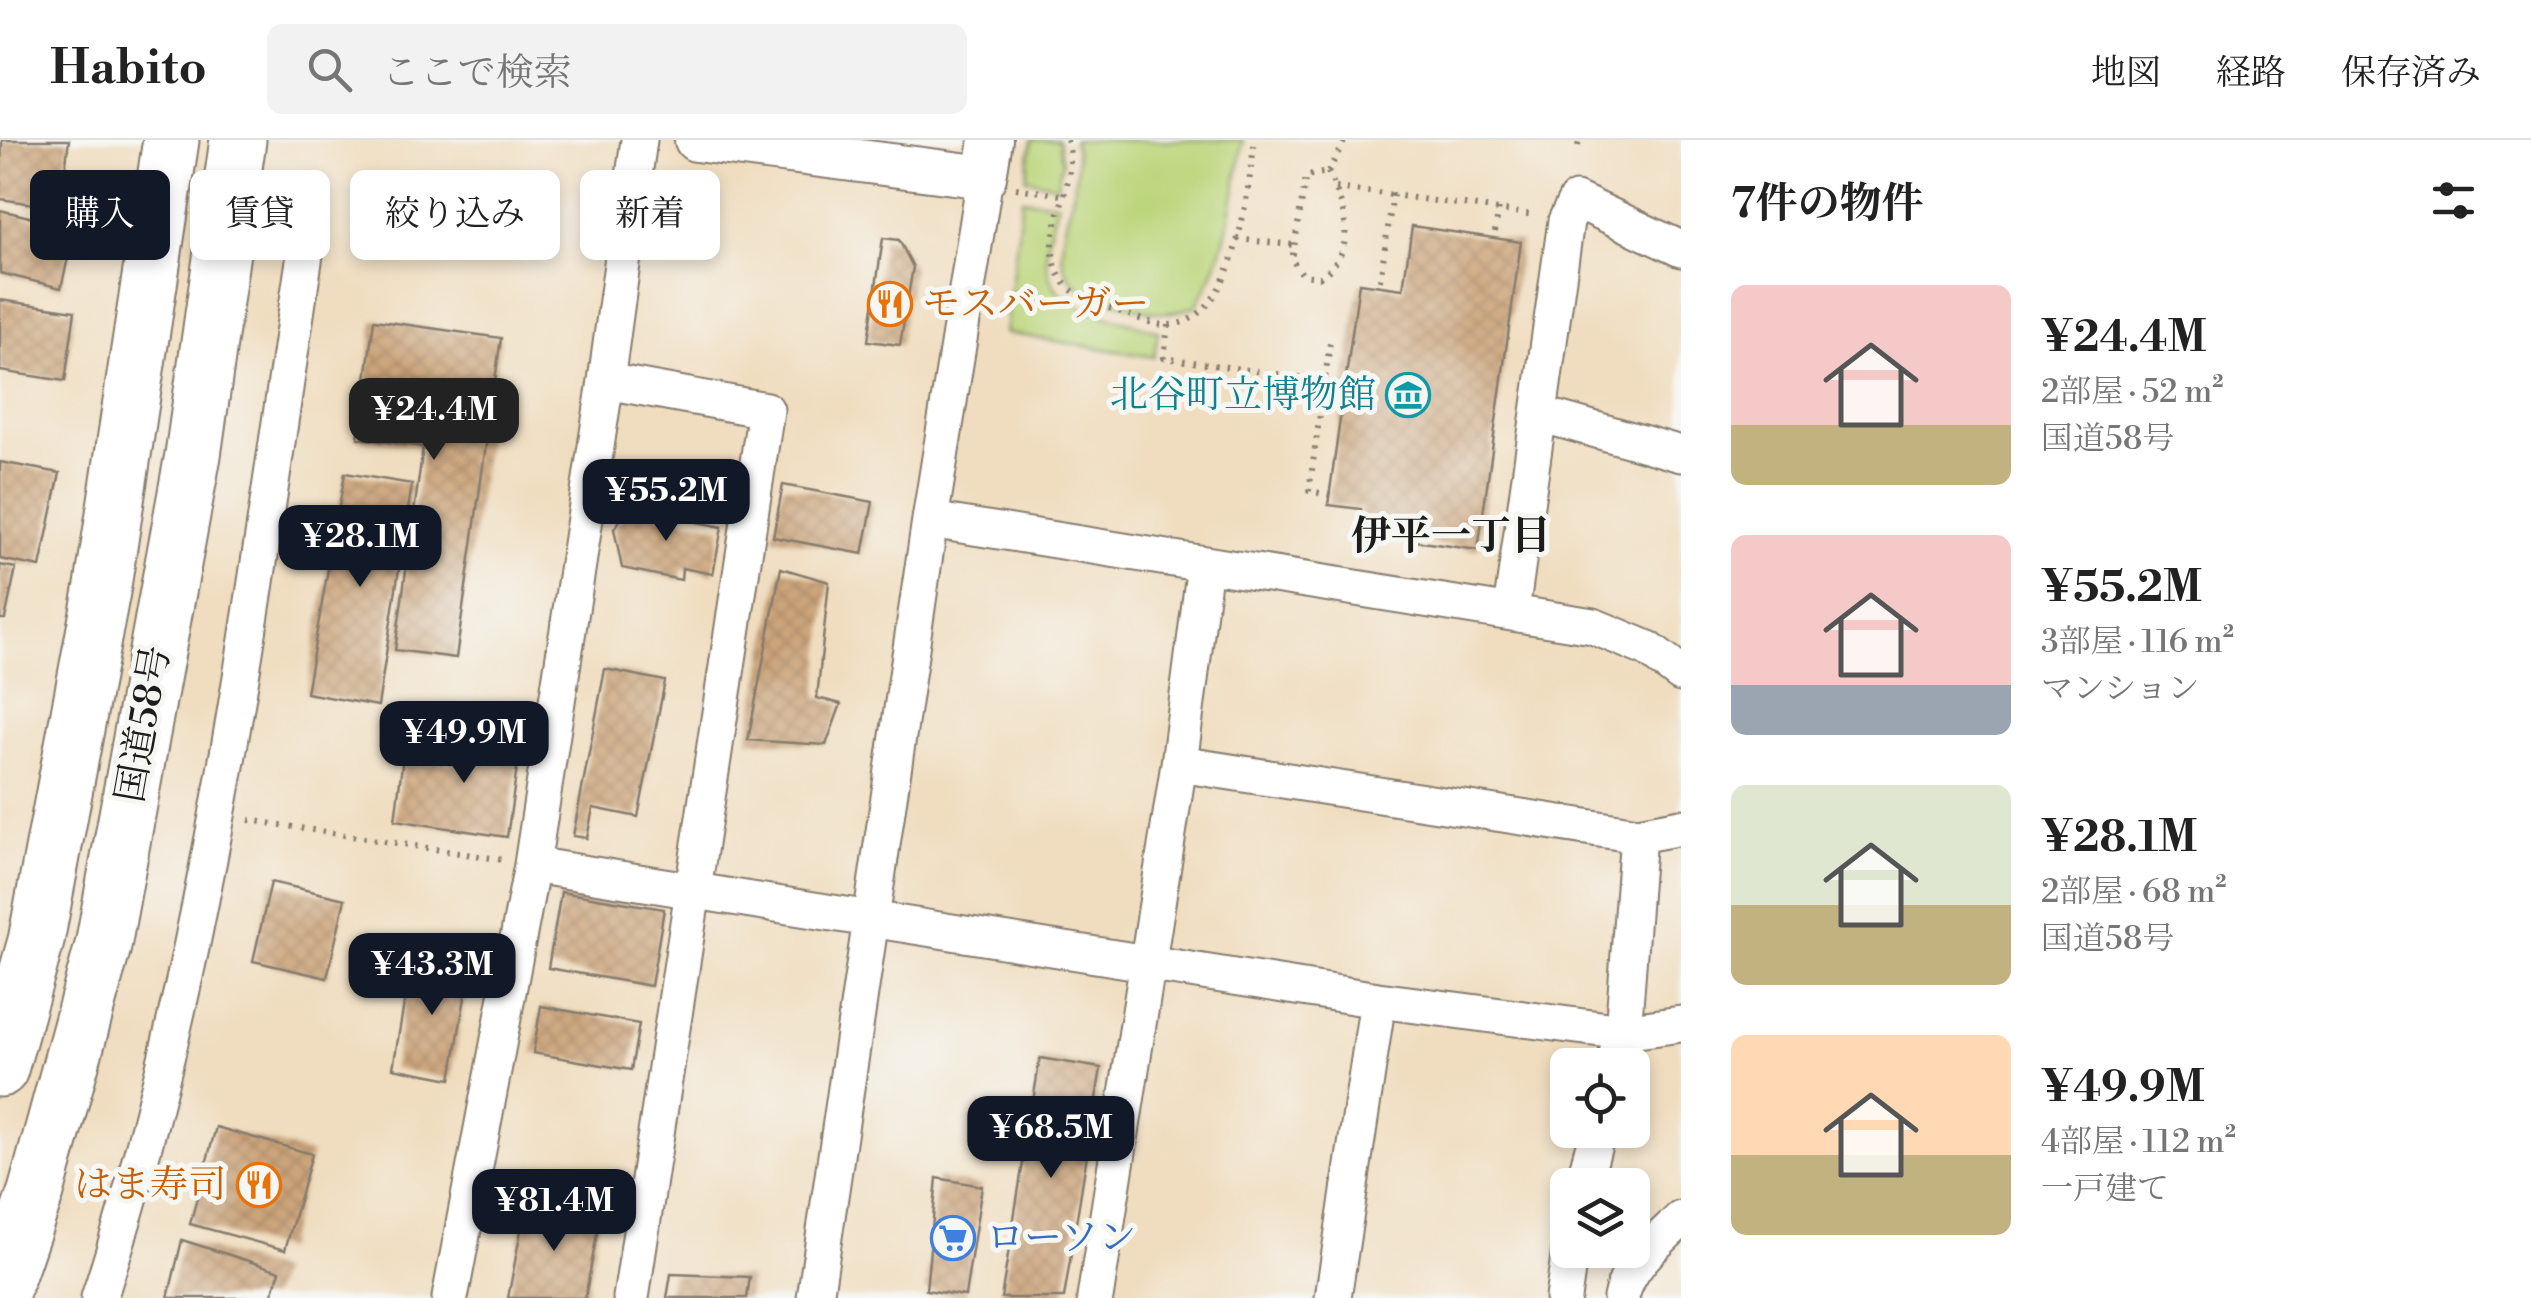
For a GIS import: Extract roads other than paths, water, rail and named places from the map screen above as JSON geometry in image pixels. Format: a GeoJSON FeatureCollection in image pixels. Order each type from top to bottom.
{"type":"FeatureCollection","features":[{"type":"Feature","properties":{"kind":"highway","name":"国道58号"},"geometry":{"type":"LineString","coordinates":[[0,1069],[36,940],[104,586],[171,140]]}},
{"type":"Feature","properties":{"kind":"highway","name":"国道58号"},"geometry":{"type":"LineString","coordinates":[[234,170],[238,140]]}},
{"type":"Feature","properties":{"kind":"highway","name":"国道58号"},"geometry":{"type":"LineString","coordinates":[[0,1296],[36,1192],[103,946],[194,455],[221,260]]}},
{"type":"Feature","properties":{"kind":"street"},"geometry":{"type":"LineString","coordinates":[[450,1298],[532,865],[639,140]]}},
{"type":"Feature","properties":{"kind":"street"},"geometry":{"type":"LineString","coordinates":[[696,140],[997,168],[930,520],[815,1298]]}},
{"type":"Feature","properties":{"kind":"street"},"geometry":{"type":"LineString","coordinates":[[1511,611],[1566,221],[1576,200],[1681,248]]}},
{"type":"Feature","properties":{"kind":"street"},"geometry":{"type":"LineString","coordinates":[[99,1298],[124,1222],[188,968],[219,815],[304,260]]}},
{"type":"Feature","properties":{"kind":"street"},"geometry":{"type":"LineString","coordinates":[[606,381],[766,410],[631,1298]]}},
{"type":"Feature","properties":{"kind":"street"},"geometry":{"type":"LineString","coordinates":[[1540,414],[1681,454]]}},
{"type":"Feature","properties":{"kind":"street"},"geometry":{"type":"LineString","coordinates":[[930,520],[1593,626],[1648,649],[1681,674]]}},
{"type":"Feature","properties":{"kind":"street"},"geometry":{"type":"LineString","coordinates":[[1095,1298],[1179,764],[1205,565]]}},
{"type":"Feature","properties":{"kind":"street"},"geometry":{"type":"LineString","coordinates":[[1179,764],[1638,835],[1681,827]]}},
{"type":"Feature","properties":{"kind":"street"},"geometry":{"type":"LineString","coordinates":[[1618,1048],[1638,835]]}},
{"type":"Feature","properties":{"kind":"street"},"geometry":{"type":"LineString","coordinates":[[532,865],[1378,1000],[1618,1048],[1681,1024]]}},
{"type":"Feature","properties":{"kind":"street"},"geometry":{"type":"LineString","coordinates":[[1333,1298],[1378,1000]]}},
{"type":"Feature","properties":{"kind":"street"},"geometry":{"type":"LineString","coordinates":[[1621,1298],[1623,1285],[1651,1248],[1681,1219]]}},
{"type":"Feature","properties":{"kind":"street"},"geometry":{"type":"LineString","coordinates":[[1563,1298],[1567,1268]]}},
{"type":"Feature","properties":{"kind":"place","name":"モスバーガー"},"geometry":{"type":"Point","coordinates":[890,304]}},
{"type":"Feature","properties":{"kind":"place","name":"北谷町立博物館"},"geometry":{"type":"Point","coordinates":[1408,395]}},
{"type":"Feature","properties":{"kind":"place","name":"はま寿司"},"geometry":{"type":"Point","coordinates":[259,1185]}},
{"type":"Feature","properties":{"kind":"place","name":"ローソン"},"geometry":{"type":"Point","coordinates":[953,1238]}},
{"type":"Feature","properties":{"kind":"district","name":"伊平一丁目"},"geometry":{"type":"Point","coordinates":[1451,537]}}]}
